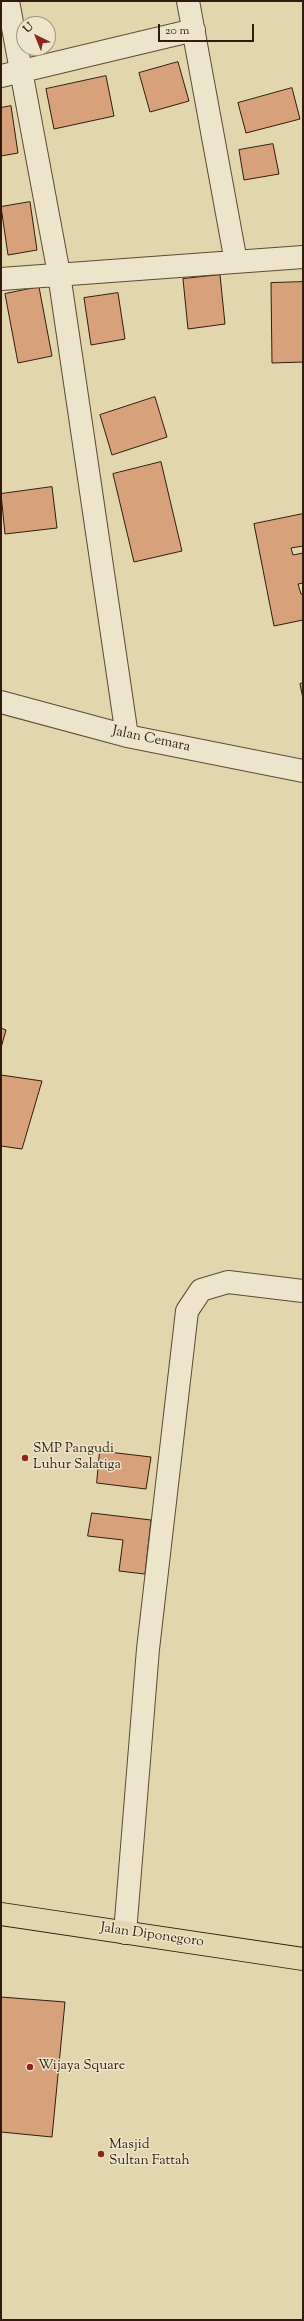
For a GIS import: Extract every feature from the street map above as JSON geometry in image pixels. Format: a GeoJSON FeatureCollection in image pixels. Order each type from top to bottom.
{"type":"FeatureCollection","features":[{"type":"Feature","properties":{"kind":"main road","name":"Jalan Diponegoro"},"geometry":{"type":"LineString","coordinates":[[1,1914],[303,1959]]}},
{"type":"Feature","properties":{"kind":"street"},"geometry":{"type":"LineString","coordinates":[[8,1],[11,74],[59,274],[127,736]]}},
{"type":"Feature","properties":{"kind":"street"},"geometry":{"type":"LineString","coordinates":[[188,1],[236,262]]}},
{"type":"Feature","properties":{"kind":"street"},"geometry":{"type":"LineString","coordinates":[[11,74],[194,30]]}},
{"type":"Feature","properties":{"kind":"street"},"geometry":{"type":"LineString","coordinates":[[1,278],[303,257]]}},
{"type":"Feature","properties":{"kind":"street","name":"Jalan Cemara"},"geometry":{"type":"LineString","coordinates":[[1,702],[127,736],[303,771]]}},
{"type":"Feature","properties":{"kind":"street"},"geometry":{"type":"LineString","coordinates":[[125,1932],[148,1649],[187,1311],[201,1290],[228,1282],[303,1291]]}},
{"type":"Feature","properties":{"kind":"building"},"geometry":{"type":"Polygon","coordinates":[[[178,62],[189,101],[150,112],[139,73],[178,62]]]}},
{"type":"Feature","properties":{"kind":"building"},"geometry":{"type":"Polygon","coordinates":[[[106,76],[114,116],[54,129],[46,89],[106,76]]]}},
{"type":"Feature","properties":{"kind":"building"},"geometry":{"type":"Polygon","coordinates":[[[292,88],[300,119],[246,133],[238,103],[292,88]]]}},
{"type":"Feature","properties":{"kind":"building"},"geometry":{"type":"Polygon","coordinates":[[[11,106],[18,153],[1,156],[1,108],[11,106]]]}},
{"type":"Feature","properties":{"kind":"building"},"geometry":{"type":"Polygon","coordinates":[[[273,144],[279,174],[244,180],[239,150],[273,144]]]}},
{"type":"Feature","properties":{"kind":"building"},"geometry":{"type":"Polygon","coordinates":[[[30,202],[37,250],[8,255],[1,207],[30,202]]]}},
{"type":"Feature","properties":{"kind":"building"},"geometry":{"type":"Polygon","coordinates":[[[220,275],[225,324],[188,329],[183,279],[220,275]]]}},
{"type":"Feature","properties":{"kind":"building"},"geometry":{"type":"Polygon","coordinates":[[[303,282],[303,362],[272,363],[271,283],[303,282]]]}},
{"type":"Feature","properties":{"kind":"building"},"geometry":{"type":"Polygon","coordinates":[[[39,287],[52,356],[18,363],[5,294],[39,287]]]}},
{"type":"Feature","properties":{"kind":"building"},"geometry":{"type":"Polygon","coordinates":[[[118,293],[125,339],[91,345],[84,298],[118,293]]]}},
{"type":"Feature","properties":{"kind":"building"},"geometry":{"type":"Polygon","coordinates":[[[155,397],[167,437],[112,455],[100,415],[155,397]]]}},
{"type":"Feature","properties":{"kind":"building"},"geometry":{"type":"Polygon","coordinates":[[[161,462],[182,551],[134,562],[113,474],[161,462]]]}},
{"type":"Feature","properties":{"kind":"building"},"geometry":{"type":"Polygon","coordinates":[[[52,487],[57,528],[5,534],[1,494],[52,487]]]}},
{"type":"Feature","properties":{"kind":"building"},"geometry":{"type":"Polygon","coordinates":[[[303,514],[303,546],[291,548],[293,555],[303,553],[303,583],[298,584],[301,594],[303,594],[303,620],[274,626],[254,524],[303,514]]]}},
{"type":"Feature","properties":{"kind":"building"},"geometry":{"type":"Polygon","coordinates":[[[303,683],[303,699],[300,684],[303,683]]]}},
{"type":"Feature","properties":{"kind":"building"},"geometry":{"type":"Polygon","coordinates":[[[1,1028],[6,1030],[1,1048],[1,1028]]]}},
{"type":"Feature","properties":{"kind":"building"},"geometry":{"type":"Polygon","coordinates":[[[1,1075],[42,1081],[22,1149],[1,1146],[1,1075]]]}},
{"type":"Feature","properties":{"kind":"building"},"geometry":{"type":"Polygon","coordinates":[[[100,1451],[151,1457],[146,1489],[97,1483],[100,1451]]]}},
{"type":"Feature","properties":{"kind":"building"},"geometry":{"type":"Polygon","coordinates":[[[92,1513],[151,1520],[145,1574],[119,1571],[123,1540],[88,1536],[92,1513]]]}},
{"type":"Feature","properties":{"kind":"building","name":"Wijaya Square"},"geometry":{"type":"Polygon","coordinates":[[[1,1997],[65,2002],[52,2137],[1,2132],[1,1997]]]}},
{"type":"Feature","properties":{"kind":"place","name":"SMP Pangudi Luhur Salatiga"},"geometry":{"type":"Point","coordinates":[25,1458]}},
{"type":"Feature","properties":{"kind":"place","name":"Wijaya Square"},"geometry":{"type":"Point","coordinates":[30,2067]}},
{"type":"Feature","properties":{"kind":"place","name":"Masjid Sultan Fattah"},"geometry":{"type":"Point","coordinates":[101,2154]}}]}
